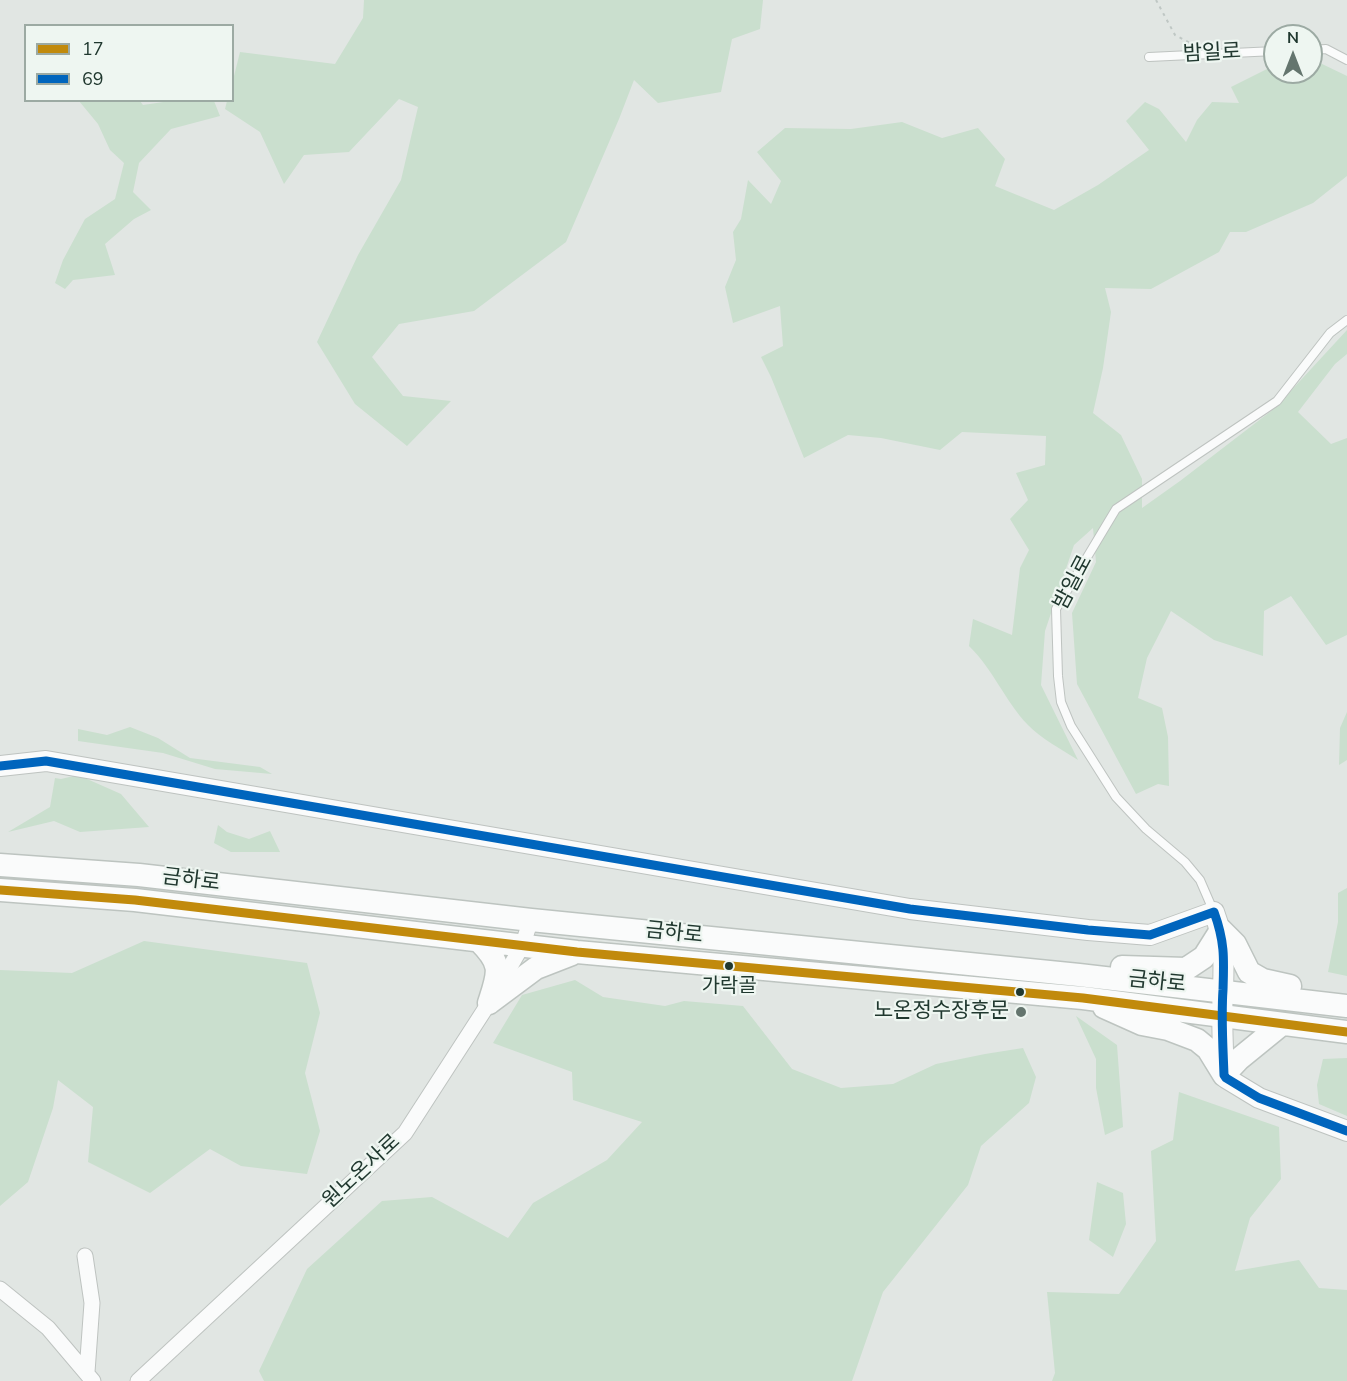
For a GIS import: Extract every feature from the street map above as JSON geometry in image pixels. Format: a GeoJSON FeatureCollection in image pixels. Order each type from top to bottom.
{"type":"FeatureCollection","features":[{"type":"Feature","properties":{"kind":"main road","name":"금하로"},"geometry":{"type":"LineString","coordinates":[[0,865],[139,875],[531,920],[1222,990],[1347,1006]]}},
{"type":"Feature","properties":{"kind":"main road","name":"금하로"},"geometry":{"type":"LineString","coordinates":[[0,890],[135,900],[577,952],[1083,998],[1347,1032]]}},
{"type":"Feature","properties":{"kind":"main road"},"geometry":{"type":"LineString","coordinates":[[1079,975],[1128,966],[1186,969],[1204,957],[1217,921]]}},
{"type":"Feature","properties":{"kind":"main road"},"geometry":{"type":"LineString","coordinates":[[1217,921],[1236,944],[1244,965],[1256,977],[1347,1006]]}},
{"type":"Feature","properties":{"kind":"main road"},"geometry":{"type":"LineString","coordinates":[[479,941],[496,961],[496,980],[489,1003]]}},
{"type":"Feature","properties":{"kind":"main road"},"geometry":{"type":"LineString","coordinates":[[489,1003],[520,978],[544,964],[577,952]]}},
{"type":"Feature","properties":{"kind":"main road"},"geometry":{"type":"LineString","coordinates":[[1083,998],[1142,1024],[1168,1029],[1197,1040],[1208,1049],[1224,1075],[1239,1059],[1282,1024]]}},
{"type":"Feature","properties":{"kind":"street"},"geometry":{"type":"LineString","coordinates":[[0,765],[46,761],[922,910],[1150,935],[1217,921]]}},
{"type":"Feature","properties":{"kind":"street","name":"원노온사로"},"geometry":{"type":"LineString","coordinates":[[138,1381],[405,1133],[489,1003],[522,946],[531,920]]}},
{"type":"Feature","properties":{"kind":"street","name":"밤일로"},"geometry":{"type":"LineString","coordinates":[[1217,921],[1225,957],[1222,990],[1224,1075]]}},
{"type":"Feature","properties":{"kind":"street"},"geometry":{"type":"LineString","coordinates":[[1224,1075],[1230,1082],[1259,1098],[1347,1131]]}},
{"type":"Feature","properties":{"kind":"street"},"geometry":{"type":"LineString","coordinates":[[85,1256],[92,1303],[90,1376]]}},
{"type":"Feature","properties":{"kind":"street"},"geometry":{"type":"LineString","coordinates":[[0,1289],[48,1328],[90,1376]]}},
{"type":"Feature","properties":{"kind":"lane"},"geometry":{"type":"LineString","coordinates":[[1323,49],[1347,60]]}},
{"type":"Feature","properties":{"kind":"lane","name":"밤일로"},"geometry":{"type":"LineString","coordinates":[[1149,57],[1263,52]]}},
{"type":"Feature","properties":{"kind":"lane","name":"밤일로"},"geometry":{"type":"LineString","coordinates":[[1217,921],[1200,880],[1185,862],[1146,829],[1116,797],[1071,726],[1061,702],[1056,609],[1116,509],[1277,401],[1330,333],[1347,320]]}},
{"type":"Feature","properties":{"kind":"path"},"geometry":{"type":"LineString","coordinates":[[1156,0],[1175,35],[1208,54]]}},
{"type":"Feature","properties":{"kind":"green space"},"geometry":{"type":"Polygon","coordinates":[[[364,0],[763,0],[760,29],[732,39],[721,92],[658,103],[634,80],[566,242],[474,311],[399,324],[372,357],[403,396],[451,401],[407,446],[355,404],[317,342],[358,255],[401,180],[418,107],[399,99],[349,152],[304,155],[284,184],[260,132],[225,109],[227,102],[234,102],[234,76],[240,52],[335,64],[363,18],[364,0]]]}},
{"type":"Feature","properties":{"kind":"green space"},"geometry":{"type":"Polygon","coordinates":[[[1323,64],[1347,76],[1347,176],[1313,203],[1246,232],[1230,232],[1219,252],[1151,289],[1105,288],[1111,312],[1103,368],[1093,413],[1121,435],[1142,479],[1142,508],[1275,408],[1347,330],[1347,354],[1335,364],[1298,412],[1331,444],[1347,438],[1347,635],[1326,645],[1291,596],[1264,611],[1263,656],[1214,640],[1171,611],[1147,658],[1138,698],[1162,708],[1168,737],[1169,786],[1158,784],[1136,794],[1077,684],[1072,613],[1096,562],[1093,528],[1074,545],[1045,631],[1041,685],[1078,760],[1028,725],[969,646],[973,619],[1012,635],[1020,568],[1029,550],[1010,519],[1028,500],[1016,473],[1045,465],[1046,436],[962,432],[940,450],[881,438],[848,435],[804,458],[761,357],[783,346],[780,306],[733,323],[725,287],[736,260],[733,232],[741,219],[748,180],[771,204],[781,181],[757,152],[785,128],[851,129],[902,122],[942,138],[978,128],[1005,159],[995,186],[1054,210],[1098,185],[1149,150],[1126,121],[1145,102],[1159,109],[1186,142],[1197,120],[1212,102],[1239,103],[1231,87],[1263,71],[1263,84],[1323,84],[1323,64]]]}},
{"type":"Feature","properties":{"kind":"green space"},"geometry":{"type":"Polygon","coordinates":[[[80,102],[141,102],[143,105],[163,102],[214,102],[220,116],[171,129],[139,163],[133,192],[151,210],[134,219],[105,244],[115,275],[73,280],[65,289],[55,283],[63,260],[85,219],[115,199],[124,163],[110,150],[98,124],[80,102]]]}},
{"type":"Feature","properties":{"kind":"green space"},"geometry":{"type":"Polygon","coordinates":[[[1347,712],[1347,760],[1339,765],[1340,728],[1347,712]]]}},
{"type":"Feature","properties":{"kind":"green space"},"geometry":{"type":"Polygon","coordinates":[[[130,727],[158,738],[190,758],[260,767],[272,774],[215,769],[163,753],[78,741],[78,729],[107,735],[130,727]]]}},
{"type":"Feature","properties":{"kind":"green space"},"geometry":{"type":"Polygon","coordinates":[[[78,775],[121,794],[149,827],[80,832],[54,821],[8,832],[50,807],[55,778],[78,775]]]}},
{"type":"Feature","properties":{"kind":"green space"},"geometry":{"type":"Polygon","coordinates":[[[218,825],[227,832],[249,839],[270,831],[280,852],[231,852],[214,843],[218,825]]]}},
{"type":"Feature","properties":{"kind":"green space"},"geometry":{"type":"Polygon","coordinates":[[[1347,888],[1347,976],[1328,972],[1338,922],[1338,893],[1347,888]]]}},
{"type":"Feature","properties":{"kind":"green space"},"geometry":{"type":"Polygon","coordinates":[[[144,941],[307,963],[320,1013],[305,1073],[320,1131],[307,1174],[241,1166],[210,1149],[150,1193],[88,1162],[93,1107],[58,1080],[53,1108],[28,1182],[0,1206],[0,970],[72,973],[144,941]]]}},
{"type":"Feature","properties":{"kind":"green space"},"geometry":{"type":"Polygon","coordinates":[[[575,980],[603,997],[665,1006],[684,1001],[743,1006],[792,1069],[841,1088],[893,1084],[936,1064],[1023,1048],[1036,1077],[1029,1103],[981,1146],[968,1185],[883,1292],[852,1381],[264,1381],[259,1371],[307,1269],[382,1201],[432,1197],[508,1238],[533,1203],[607,1160],[642,1122],[573,1100],[572,1072],[493,1043],[522,995],[575,980]]]}},
{"type":"Feature","properties":{"kind":"green space"},"geometry":{"type":"Polygon","coordinates":[[[1076,1016],[1117,1045],[1123,1127],[1105,1135],[1096,1088],[1096,1059],[1076,1016]]]}},
{"type":"Feature","properties":{"kind":"green space"},"geometry":{"type":"Polygon","coordinates":[[[1347,1058],[1347,1116],[1319,1104],[1317,1085],[1323,1059],[1347,1058]]]}},
{"type":"Feature","properties":{"kind":"green space"},"geometry":{"type":"Polygon","coordinates":[[[1179,1092],[1279,1127],[1281,1179],[1250,1218],[1235,1271],[1299,1260],[1319,1288],[1347,1290],[1347,1381],[1052,1381],[1055,1373],[1047,1292],[1119,1294],[1156,1241],[1151,1151],[1173,1140],[1179,1092]]]}},
{"type":"Feature","properties":{"kind":"green space"},"geometry":{"type":"Polygon","coordinates":[[[1097,1182],[1123,1193],[1126,1224],[1113,1257],[1089,1240],[1097,1182]]]}},
{"type":"Feature","properties":{"kind":"transit line","name":"69"},"geometry":{"type":"LineString","coordinates":[[0,766],[46,761],[910,909],[1150,935],[1214,912],[1223,951],[1224,1075],[1259,1098],[1347,1131]]}},
{"type":"Feature","properties":{"kind":"transit line","name":"17"},"geometry":{"type":"LineString","coordinates":[[0,890],[135,900],[577,952],[1083,998],[1347,1032]]}},
{"type":"Feature","properties":{"kind":"place","name":"가락골"},"geometry":{"type":"Point","coordinates":[729,966]}},
{"type":"Feature","properties":{"kind":"place","name":"노온정수장후문"},"geometry":{"type":"Point","coordinates":[1021,1012]}}]}
